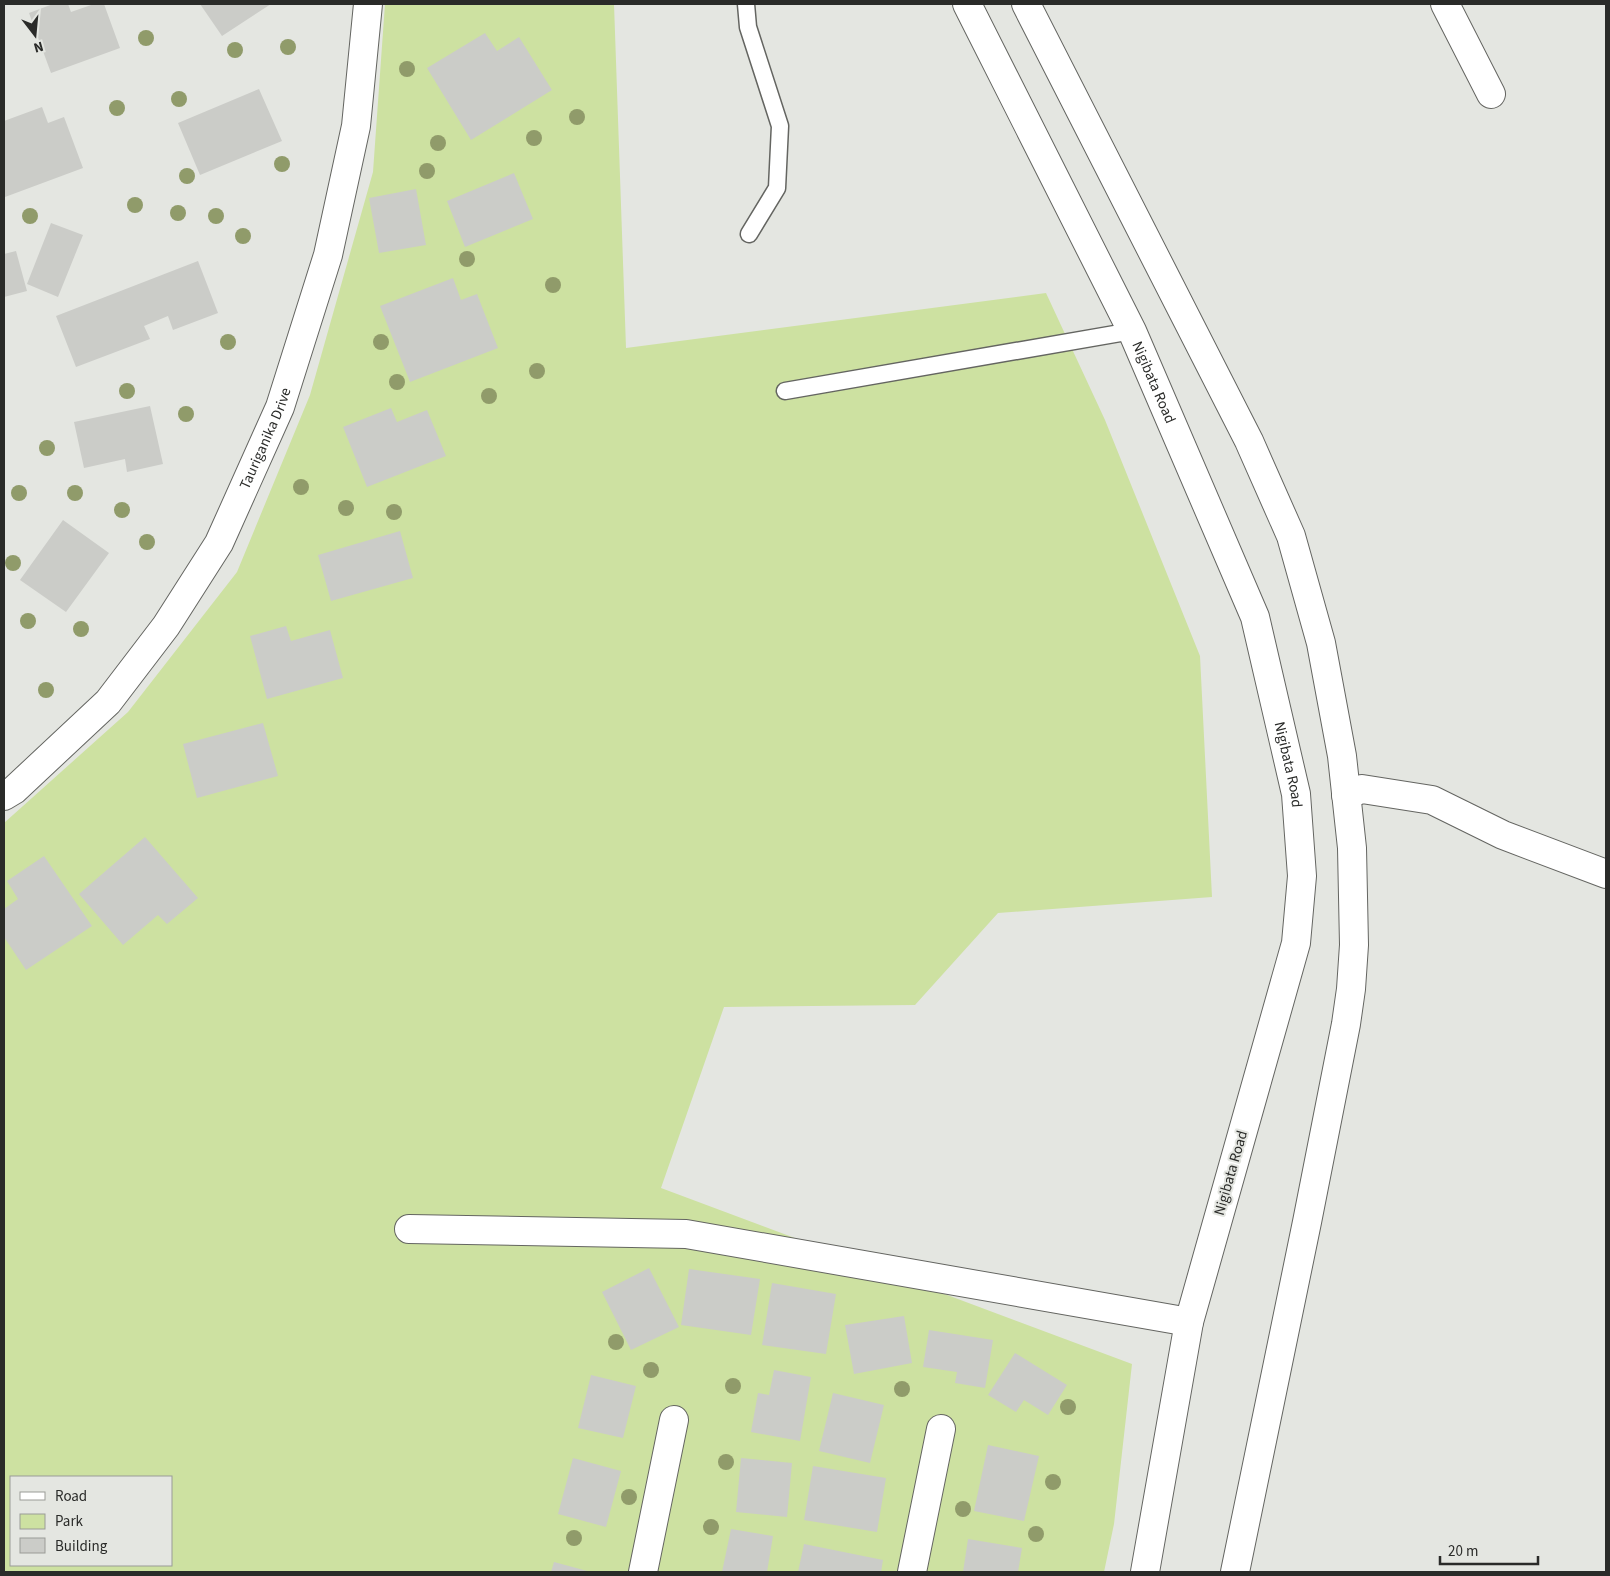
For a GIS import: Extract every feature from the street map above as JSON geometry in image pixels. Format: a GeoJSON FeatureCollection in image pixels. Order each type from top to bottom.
{"type":"FeatureCollection","features":[{"type":"Feature","properties":{"kind":"street","name":"Tauriganika Drive"},"geometry":{"type":"LineString","coordinates":[[4,796],[14,790],[108,702],[166,626],[219,543],[280,407],[328,255],[356,126],[368,4]]}},
{"type":"Feature","properties":{"kind":"street","name":"Nigibata Road"},"geometry":{"type":"LineString","coordinates":[[967,4],[1132,331],[1255,618],[1296,794],[1302,876],[1296,943],[1189,1322],[1145,1572]]}},
{"type":"Feature","properties":{"kind":"street"},"geometry":{"type":"LineString","coordinates":[[1026,4],[1248,441],[1291,536],[1321,643],[1342,756],[1352,848],[1354,945],[1351,989],[1346,1024],[1316,1175],[1235,1572]]}},
{"type":"Feature","properties":{"kind":"street"},"geometry":{"type":"LineString","coordinates":[[1445,4],[1491,94]]}},
{"type":"Feature","properties":{"kind":"street"},"geometry":{"type":"LineString","coordinates":[[1346,795],[1362,789],[1432,800],[1503,835],[1606,874]]}},
{"type":"Feature","properties":{"kind":"street"},"geometry":{"type":"LineString","coordinates":[[409,1229],[686,1234],[1189,1322]]}},
{"type":"Feature","properties":{"kind":"street"},"geometry":{"type":"LineString","coordinates":[[643,1572],[674,1420]]}},
{"type":"Feature","properties":{"kind":"street"},"geometry":{"type":"LineString","coordinates":[[912,1572],[940,1429]]}},
{"type":"Feature","properties":{"kind":"lane"},"geometry":{"type":"LineString","coordinates":[[746,4],[748,27],[780,126],[777,188],[748,234]]}},
{"type":"Feature","properties":{"kind":"lane"},"geometry":{"type":"LineString","coordinates":[[785,391],[1132,331]]}},
{"type":"Feature","properties":{"kind":"green space"},"geometry":{"type":"Polygon","coordinates":[[[385,4],[614,4],[626,348],[1046,293],[1105,420],[1200,656],[1212,897],[998,913],[915,1005],[724,1007],[661,1188],[1132,1364],[1114,1524],[1104,1572],[4,1572],[4,823],[128,712],[237,572],[310,395],[373,172],[385,4]]]}},
{"type":"Feature","properties":{"kind":"building"},"geometry":{"type":"Polygon","coordinates":[[[53,4],[68,4],[71,12],[94,4],[104,4],[120,48],[51,73],[29,13],[53,4]]]}},
{"type":"Feature","properties":{"kind":"building"},"geometry":{"type":"Polygon","coordinates":[[[200,4],[271,4],[222,36],[200,4]]]}},
{"type":"Feature","properties":{"kind":"building"},"geometry":{"type":"Polygon","coordinates":[[[485,33],[497,51],[519,37],[552,90],[471,140],[427,68],[485,33]]]}},
{"type":"Feature","properties":{"kind":"building"},"geometry":{"type":"Polygon","coordinates":[[[259,89],[282,141],[200,175],[178,123],[259,89]]]}},
{"type":"Feature","properties":{"kind":"building"},"geometry":{"type":"Polygon","coordinates":[[[42,107],[48,123],[64,117],[83,168],[5,197],[4,121],[42,107]]]}},
{"type":"Feature","properties":{"kind":"building"},"geometry":{"type":"Polygon","coordinates":[[[514,173],[533,219],[465,247],[447,201],[514,173]]]}},
{"type":"Feature","properties":{"kind":"building"},"geometry":{"type":"Polygon","coordinates":[[[416,189],[426,245],[379,253],[369,198],[416,189]]]}},
{"type":"Feature","properties":{"kind":"building"},"geometry":{"type":"Polygon","coordinates":[[[51,223],[83,235],[58,297],[27,284],[51,223]]]}},
{"type":"Feature","properties":{"kind":"building"},"geometry":{"type":"Polygon","coordinates":[[[16,251],[27,291],[4,297],[4,254],[16,251]]]}},
{"type":"Feature","properties":{"kind":"building"},"geometry":{"type":"Polygon","coordinates":[[[198,261],[218,313],[173,330],[168,316],[144,326],[150,339],[76,367],[56,316],[198,261]]]}},
{"type":"Feature","properties":{"kind":"building"},"geometry":{"type":"Polygon","coordinates":[[[453,278],[461,300],[477,294],[498,348],[410,382],[380,306],[453,278]]]}},
{"type":"Feature","properties":{"kind":"building"},"geometry":{"type":"Polygon","coordinates":[[[150,406],[163,464],[127,472],[125,459],[84,468],[74,422],[150,406]]]}},
{"type":"Feature","properties":{"kind":"building"},"geometry":{"type":"Polygon","coordinates":[[[391,408],[397,422],[427,410],[446,456],[367,487],[343,427],[391,408]]]}},
{"type":"Feature","properties":{"kind":"building"},"geometry":{"type":"Polygon","coordinates":[[[63,520],[109,553],[66,612],[20,580],[63,520]]]}},
{"type":"Feature","properties":{"kind":"building"},"geometry":{"type":"Polygon","coordinates":[[[400,531],[413,578],[331,601],[318,555],[400,531]]]}},
{"type":"Feature","properties":{"kind":"building"},"geometry":{"type":"Polygon","coordinates":[[[286,626],[291,641],[330,630],[343,678],[267,699],[250,636],[286,626]]]}},
{"type":"Feature","properties":{"kind":"building"},"geometry":{"type":"Polygon","coordinates":[[[263,723],[278,776],[197,798],[183,744],[263,723]]]}},
{"type":"Feature","properties":{"kind":"building"},"geometry":{"type":"Polygon","coordinates":[[[145,837],[198,898],[167,924],[158,915],[123,945],[79,894],[145,837]]]}},
{"type":"Feature","properties":{"kind":"building"},"geometry":{"type":"Polygon","coordinates":[[[44,856],[92,926],[26,970],[4,937],[4,909],[18,899],[7,881],[44,856]]]}},
{"type":"Feature","properties":{"kind":"building"},"geometry":{"type":"Polygon","coordinates":[[[649,1268],[679,1327],[631,1350],[602,1292],[649,1268]]]}},
{"type":"Feature","properties":{"kind":"building"},"geometry":{"type":"Polygon","coordinates":[[[689,1269],[760,1279],[751,1335],[681,1325],[689,1269]]]}},
{"type":"Feature","properties":{"kind":"building"},"geometry":{"type":"Polygon","coordinates":[[[772,1283],[836,1294],[826,1354],[762,1345],[772,1283]]]}},
{"type":"Feature","properties":{"kind":"building"},"geometry":{"type":"Polygon","coordinates":[[[904,1316],[912,1363],[854,1374],[845,1325],[904,1316]]]}},
{"type":"Feature","properties":{"kind":"building"},"geometry":{"type":"Polygon","coordinates":[[[929,1330],[993,1340],[985,1388],[955,1383],[957,1372],[923,1367],[929,1330]]]}},
{"type":"Feature","properties":{"kind":"building"},"geometry":{"type":"Polygon","coordinates":[[[1015,1353],[1067,1385],[1048,1415],[1024,1400],[1016,1412],[988,1395],[1015,1353]]]}},
{"type":"Feature","properties":{"kind":"building"},"geometry":{"type":"Polygon","coordinates":[[[774,1370],[811,1377],[800,1441],[751,1432],[758,1393],[769,1395],[774,1370]]]}},
{"type":"Feature","properties":{"kind":"building"},"geometry":{"type":"Polygon","coordinates":[[[591,1375],[636,1386],[623,1438],[578,1428],[591,1375]]]}},
{"type":"Feature","properties":{"kind":"building"},"geometry":{"type":"Polygon","coordinates":[[[833,1393],[884,1405],[870,1463],[819,1451],[833,1393]]]}},
{"type":"Feature","properties":{"kind":"building"},"geometry":{"type":"Polygon","coordinates":[[[988,1445],[1039,1456],[1024,1521],[974,1511],[988,1445]]]}},
{"type":"Feature","properties":{"kind":"building"},"geometry":{"type":"Polygon","coordinates":[[[573,1458],[621,1471],[606,1527],[558,1514],[573,1458]]]}},
{"type":"Feature","properties":{"kind":"building"},"geometry":{"type":"Polygon","coordinates":[[[741,1458],[792,1463],[787,1517],[736,1512],[741,1458]]]}},
{"type":"Feature","properties":{"kind":"building"},"geometry":{"type":"Polygon","coordinates":[[[813,1466],[886,1478],[877,1532],[804,1520],[813,1466]]]}},
{"type":"Feature","properties":{"kind":"building"},"geometry":{"type":"Polygon","coordinates":[[[731,1529],[773,1536],[767,1572],[722,1572],[731,1529]]]}},
{"type":"Feature","properties":{"kind":"building"},"geometry":{"type":"Polygon","coordinates":[[[968,1539],[1022,1548],[1018,1572],[963,1572],[968,1539]]]}},
{"type":"Feature","properties":{"kind":"building"},"geometry":{"type":"Polygon","coordinates":[[[804,1544],[883,1560],[881,1572],[798,1572],[804,1544]]]}},
{"type":"Feature","properties":{"kind":"building"},"geometry":{"type":"Polygon","coordinates":[[[554,1562],[591,1572],[551,1572],[554,1562]]]}}]}
